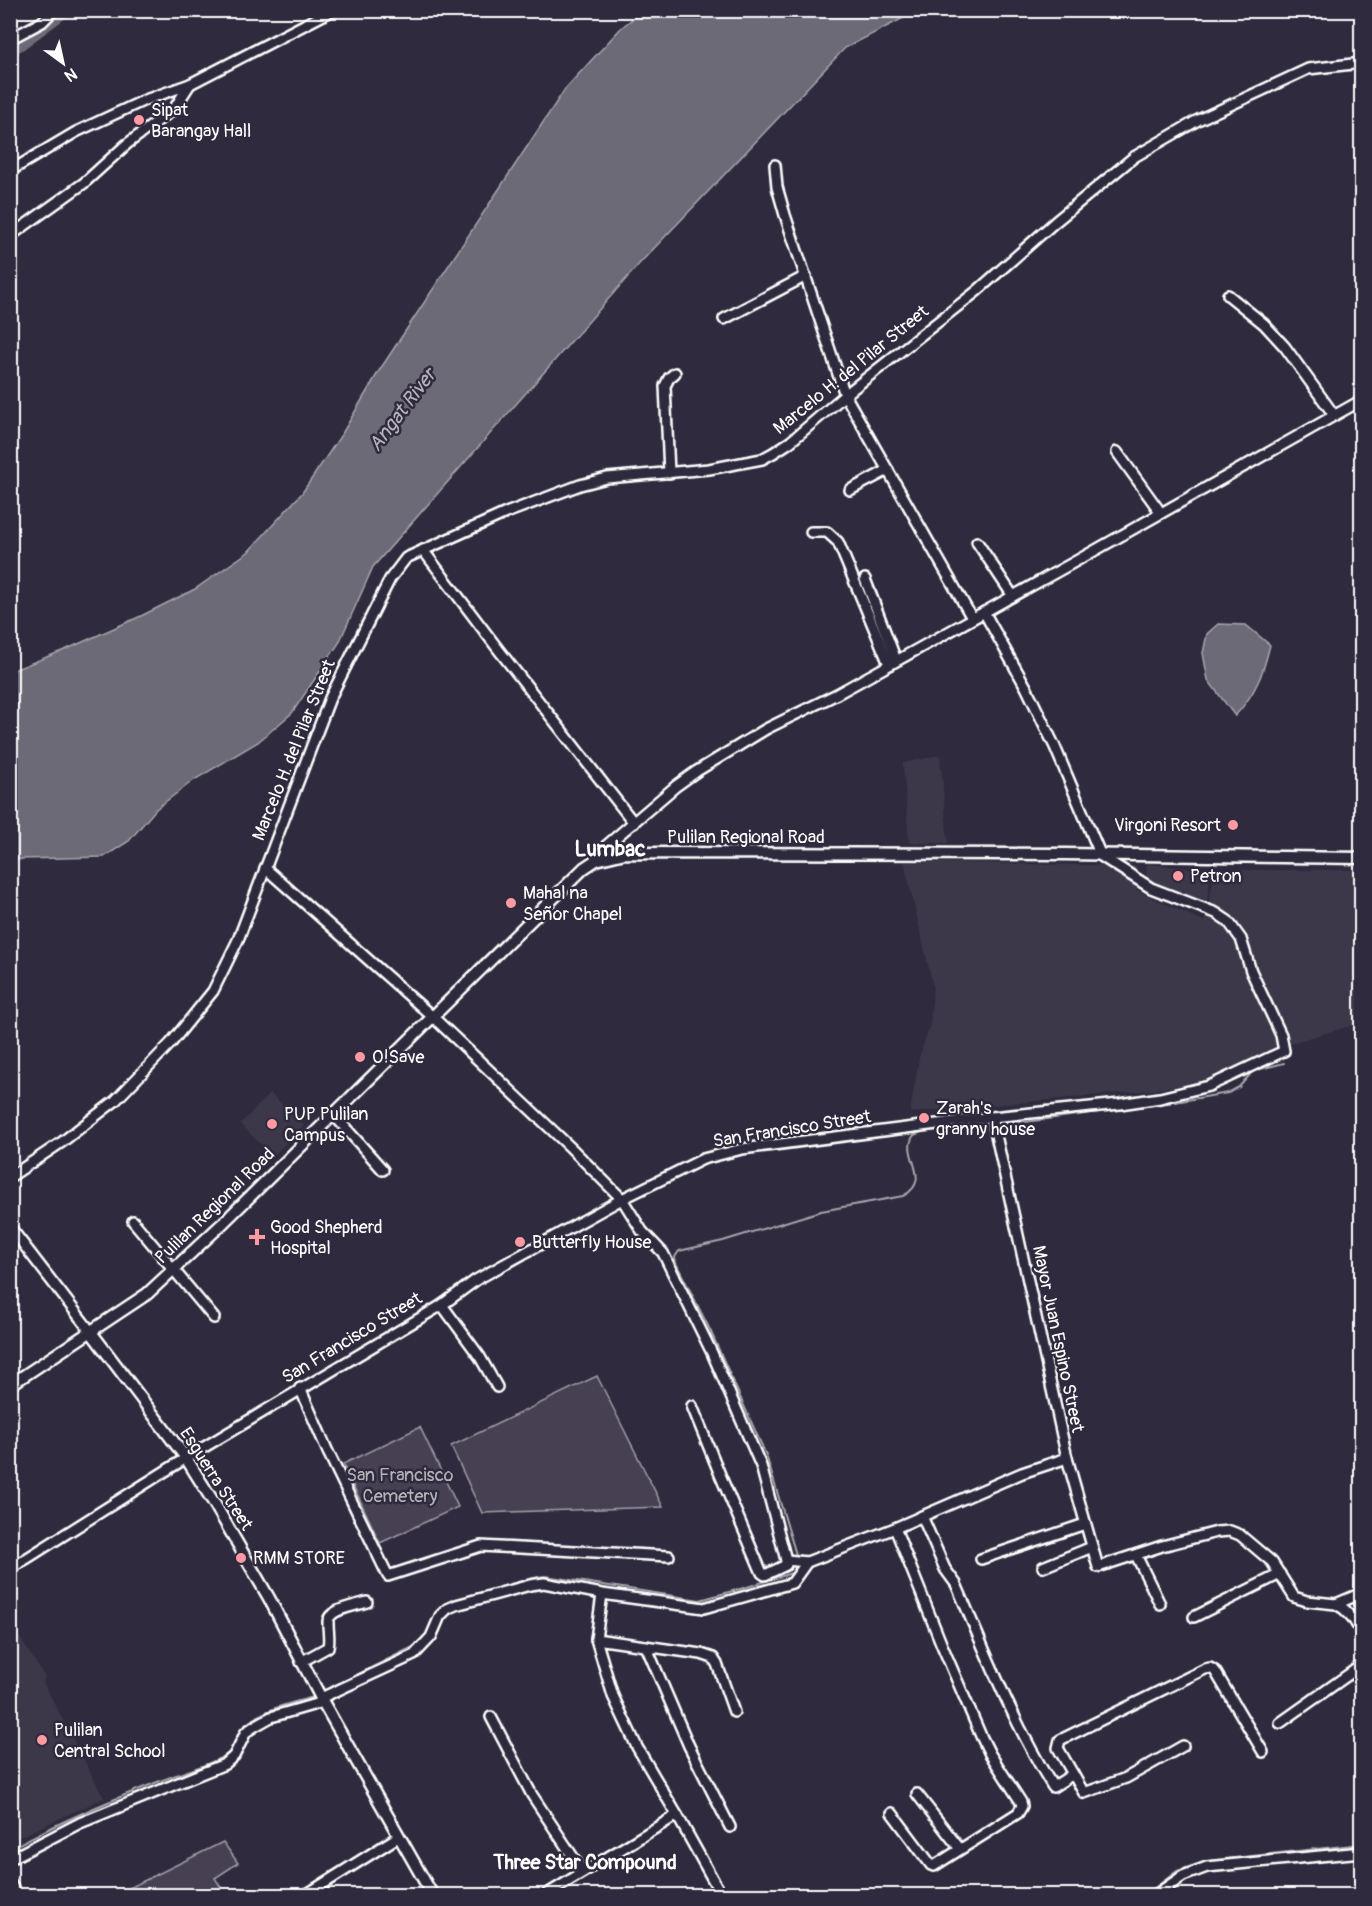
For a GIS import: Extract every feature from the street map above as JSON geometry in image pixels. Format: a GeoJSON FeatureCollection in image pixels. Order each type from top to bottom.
{"type":"FeatureCollection","features":[{"type":"Feature","properties":{"kind":"main road","name":"Pulilan Regional Road"},"geometry":{"type":"LineString","coordinates":[[10,1385],[147,1294],[434,1018],[584,868],[596,860],[626,853],[1053,854],[1362,858]]}},
{"type":"Feature","properties":{"kind":"main road","name":"Esguerra Street"},"geometry":{"type":"LineString","coordinates":[[91,1332],[186,1458],[214,1503],[269,1598],[322,1700],[398,1837],[433,1896]]}},
{"type":"Feature","properties":{"kind":"street"},"geometry":{"type":"LineString","coordinates":[[10,39],[42,22],[54,10]]}},
{"type":"Feature","properties":{"kind":"street"},"geometry":{"type":"LineString","coordinates":[[10,171],[76,132],[112,114],[190,84],[333,10]]}},
{"type":"Feature","properties":{"kind":"street","name":"Marcelo H. del Pilar Street"},"geometry":{"type":"LineString","coordinates":[[10,1177],[62,1142],[115,1101],[171,1043],[213,991],[238,939],[322,717],[390,579],[406,558],[506,513],[573,487],[607,478],[709,469],[762,459],[790,442],[845,395],[977,291],[1055,222],[1134,157],[1198,120],[1308,69],[1362,63]]}},
{"type":"Feature","properties":{"kind":"street"},"geometry":{"type":"LineString","coordinates":[[10,236],[84,183],[127,144],[174,109],[190,84]]}},
{"type":"Feature","properties":{"kind":"street"},"geometry":{"type":"LineString","coordinates":[[776,165],[777,187],[784,215],[845,395],[972,618]]}},
{"type":"Feature","properties":{"kind":"street"},"geometry":{"type":"LineString","coordinates":[[724,319],[806,276]]}},
{"type":"Feature","properties":{"kind":"street"},"geometry":{"type":"LineString","coordinates":[[1228,295],[1263,324],[1285,347],[1334,415]]}},
{"type":"Feature","properties":{"kind":"street"},"geometry":{"type":"LineString","coordinates":[[669,472],[665,386],[675,373]]}},
{"type":"Feature","properties":{"kind":"street"},"geometry":{"type":"LineString","coordinates":[[596,860],[600,851],[697,771],[766,729],[837,694],[1362,400]]}},
{"type":"Feature","properties":{"kind":"street"},"geometry":{"type":"LineString","coordinates":[[1117,452],[1161,513]]}},
{"type":"Feature","properties":{"kind":"street"},"geometry":{"type":"LineString","coordinates":[[850,490],[888,470]]}},
{"type":"Feature","properties":{"kind":"street"},"geometry":{"type":"LineString","coordinates":[[811,532],[827,532],[838,542],[892,662]]}},
{"type":"Feature","properties":{"kind":"street"},"geometry":{"type":"LineString","coordinates":[[977,542],[1013,596]]}},
{"type":"Feature","properties":{"kind":"street"},"geometry":{"type":"LineString","coordinates":[[423,550],[634,823]]}},
{"type":"Feature","properties":{"kind":"street"},"geometry":{"type":"LineString","coordinates":[[865,579],[892,662]]}},
{"type":"Feature","properties":{"kind":"street"},"geometry":{"type":"LineString","coordinates":[[984,612],[1026,687],[1055,747],[1101,856]]}},
{"type":"Feature","properties":{"kind":"street","name":"San Francisco Street"},"geometry":{"type":"LineString","coordinates":[[10,1569],[300,1388],[442,1305],[476,1280],[622,1199],[703,1159],[742,1149],[1160,1098],[1209,1086],[1284,1051],[1281,1035],[1251,971],[1241,939],[1228,921],[1216,912],[1151,888],[1101,856]]}},
{"type":"Feature","properties":{"kind":"street"},"geometry":{"type":"LineString","coordinates":[[265,868],[434,1018],[562,1140],[622,1199],[642,1231],[663,1253],[712,1353],[761,1466],[786,1560],[786,1565],[781,1569],[765,1575],[762,1573],[693,1406]]}},
{"type":"Feature","properties":{"kind":"street"},"geometry":{"type":"LineString","coordinates":[[334,1115],[383,1170]]}},
{"type":"Feature","properties":{"kind":"street","name":"Mayor Juan Espino Street"},"geometry":{"type":"LineString","coordinates":[[992,1117],[1067,1458],[1098,1567],[1136,1555]]}},
{"type":"Feature","properties":{"kind":"street"},"geometry":{"type":"LineString","coordinates":[[133,1221],[214,1318]]}},
{"type":"Feature","properties":{"kind":"street","name":"Esguerra Street"},"geometry":{"type":"LineString","coordinates":[[10,1227],[91,1332]]}},
{"type":"Feature","properties":{"kind":"street"},"geometry":{"type":"LineString","coordinates":[[442,1305],[480,1358],[497,1387]]}},
{"type":"Feature","properties":{"kind":"street"},"geometry":{"type":"LineString","coordinates":[[300,1388],[328,1452],[388,1575],[481,1546],[669,1556]]}},
{"type":"Feature","properties":{"kind":"street"},"geometry":{"type":"LineString","coordinates":[[786,1560],[807,1562],[895,1528],[1012,1478],[1067,1458]]}},
{"type":"Feature","properties":{"kind":"street"},"geometry":{"type":"LineString","coordinates":[[922,1516],[945,1569],[956,1584],[1031,1752],[1053,1787],[1073,1774]]}},
{"type":"Feature","properties":{"kind":"street"},"geometry":{"type":"LineString","coordinates":[[981,1558],[1086,1524]]}},
{"type":"Feature","properties":{"kind":"street"},"geometry":{"type":"LineString","coordinates":[[892,1813],[931,1865],[935,1866],[1021,1810],[1021,1802],[981,1736],[895,1528]]}},
{"type":"Feature","properties":{"kind":"street"},"geometry":{"type":"LineString","coordinates":[[1160,1605],[1136,1555],[1217,1532],[1230,1531],[1240,1535],[1272,1562],[1294,1596],[1307,1601],[1336,1604],[1352,1617],[1362,1633]]}},
{"type":"Feature","properties":{"kind":"street"},"geometry":{"type":"LineString","coordinates":[[1043,1567],[1092,1547]]}},
{"type":"Feature","properties":{"kind":"street"},"geometry":{"type":"LineString","coordinates":[[10,1859],[80,1823],[225,1764],[234,1756],[246,1732],[255,1726],[271,1717],[322,1700],[414,1655],[431,1637],[440,1616],[447,1609],[456,1605],[539,1583],[704,1608],[792,1583],[807,1562]]}},
{"type":"Feature","properties":{"kind":"street"},"geometry":{"type":"LineString","coordinates":[[1194,1617],[1280,1574]]}},
{"type":"Feature","properties":{"kind":"street"},"geometry":{"type":"LineString","coordinates":[[1336,1604],[1362,1593]]}},
{"type":"Feature","properties":{"kind":"street"},"geometry":{"type":"LineString","coordinates":[[602,1594],[596,1639],[613,1696],[637,1748],[722,1896]]}},
{"type":"Feature","properties":{"kind":"street"},"geometry":{"type":"LineString","coordinates":[[302,1662],[328,1647],[330,1640],[327,1621],[331,1615],[367,1602]]}},
{"type":"Feature","properties":{"kind":"street"},"geometry":{"type":"LineString","coordinates":[[596,1639],[701,1654],[712,1658],[717,1664],[734,1712]]}},
{"type":"Feature","properties":{"kind":"street"},"geometry":{"type":"LineString","coordinates":[[646,1646],[689,1746],[730,1827]]}},
{"type":"Feature","properties":{"kind":"street"},"geometry":{"type":"LineString","coordinates":[[1280,1723],[1362,1665]]}},
{"type":"Feature","properties":{"kind":"street"},"geometry":{"type":"LineString","coordinates":[[1183,1746],[1126,1778],[1084,1793],[1058,1748],[1060,1740],[1210,1668],[1215,1671],[1263,1752]]}},
{"type":"Feature","properties":{"kind":"street"},"geometry":{"type":"LineString","coordinates":[[491,1717],[532,1795],[583,1872]]}},
{"type":"Feature","properties":{"kind":"street"},"geometry":{"type":"LineString","coordinates":[[917,1794],[960,1849]]}},
{"type":"Feature","properties":{"kind":"street"},"geometry":{"type":"LineString","coordinates":[[544,1896],[677,1815]]}},
{"type":"Feature","properties":{"kind":"street"},"geometry":{"type":"LineString","coordinates":[[304,1896],[398,1837]]}},
{"type":"Feature","properties":{"kind":"street"},"geometry":{"type":"LineString","coordinates":[[1154,1896],[1183,1876],[1208,1867],[1362,1852]]}},
{"type":"Feature","properties":{"kind":"street"},"geometry":{"type":"LineString","coordinates":[[10,1882],[16,1896]]}},
{"type":"Feature","properties":{"kind":"shaded area"},"geometry":{"type":"Polygon","coordinates":[[[940,755],[948,843],[909,843],[903,763],[940,755]]]}},
{"type":"Feature","properties":{"kind":"shaded area"},"geometry":{"type":"Polygon","coordinates":[[[904,862],[1137,866],[1136,890],[1205,922],[1215,870],[1361,870],[1361,1023],[1291,1043],[1210,1080],[1153,1090],[910,1113],[919,1058],[930,1024],[933,986],[904,862]]]}},
{"type":"Feature","properties":{"kind":"shaded area","name":"Petron"},"geometry":{"type":"Polygon","coordinates":[[[1147,864],[1211,870],[1207,902],[1146,883],[1147,864]]]}},
{"type":"Feature","properties":{"kind":"shaded area","name":"PUP Pulilan Campus"},"geometry":{"type":"Polygon","coordinates":[[[270,1093],[304,1125],[273,1156],[240,1124],[270,1093]]]}},
{"type":"Feature","properties":{"kind":"shaded area","name":"Pulilan Central School"},"geometry":{"type":"Polygon","coordinates":[[[11,1624],[45,1677],[43,1682],[104,1798],[11,1841],[11,1624]]]}},
{"type":"Feature","properties":{"kind":"green space"},"geometry":{"type":"Polygon","coordinates":[[[597,1376],[663,1507],[482,1513],[451,1446],[597,1376]]]}},
{"type":"Feature","properties":{"kind":"green space","name":"San Francisco Cemetery"},"geometry":{"type":"Polygon","coordinates":[[[420,1427],[458,1507],[380,1543],[343,1464],[420,1427]]]}},
{"type":"Feature","properties":{"kind":"green space"},"geometry":{"type":"Polygon","coordinates":[[[223,1842],[238,1863],[215,1878],[226,1895],[115,1895],[223,1842]]]}},
{"type":"Feature","properties":{"kind":"water","name":"Angat River"},"geometry":{"type":"Polygon","coordinates":[[[642,11],[917,11],[845,48],[640,263],[373,567],[339,643],[292,713],[258,742],[194,780],[156,809],[129,841],[104,857],[11,861],[11,671],[67,649],[195,589],[248,552],[302,493],[343,432],[379,371],[565,89],[621,28],[642,11]]]}},
{"type":"Feature","properties":{"kind":"water"},"geometry":{"type":"Polygon","coordinates":[[[1218,624],[1246,625],[1270,645],[1258,683],[1235,716],[1208,680],[1203,653],[1207,634],[1218,624]]]}},
{"type":"Feature","properties":{"kind":"waterway"},"geometry":{"type":"LineString","coordinates":[[10,48],[64,10]]}},
{"type":"Feature","properties":{"kind":"waterway"},"geometry":{"type":"LineString","coordinates":[[1175,1102],[1228,1093],[1239,1087],[1253,1071],[1284,1063]]}},
{"type":"Feature","properties":{"kind":"waterway"},"geometry":{"type":"LineString","coordinates":[[1157,1104],[1170,1103]]}},
{"type":"Feature","properties":{"kind":"waterway"},"geometry":{"type":"LineString","coordinates":[[1141,1106],[1154,1105]]}},
{"type":"Feature","properties":{"kind":"waterway"},"geometry":{"type":"LineString","coordinates":[[1003,1125],[1136,1107]]}},
{"type":"Feature","properties":{"kind":"waterway"},"geometry":{"type":"LineString","coordinates":[[797,1558],[766,1455],[675,1257],[679,1251],[723,1241],[821,1211],[903,1196],[912,1189],[916,1182],[917,1175],[910,1151],[914,1135],[924,1131],[986,1126]]}},
{"type":"Feature","properties":{"kind":"waterway"},"geometry":{"type":"LineString","coordinates":[[444,1604],[545,1576],[700,1600],[795,1572]]}},
{"type":"Feature","properties":{"kind":"waterway"},"geometry":{"type":"LineString","coordinates":[[330,1688],[419,1644]]}},
{"type":"Feature","properties":{"kind":"waterway"},"geometry":{"type":"LineString","coordinates":[[245,1725],[269,1711],[314,1697]]}},
{"type":"Feature","properties":{"kind":"waterway"},"geometry":{"type":"LineString","coordinates":[[10,1849],[84,1812],[207,1764],[232,1751]]}},
{"type":"Feature","properties":{"kind":"waterway"},"geometry":{"type":"LineString","coordinates":[[1144,1896],[1177,1871],[1207,1861],[1362,1844]]}},
{"type":"Feature","properties":{"kind":"place","name":"Sipat Barangay Hall"},"geometry":{"type":"Point","coordinates":[139,120]}},
{"type":"Feature","properties":{"kind":"place","name":"Virgoni Resort"},"geometry":{"type":"Point","coordinates":[1233,825]}},
{"type":"Feature","properties":{"kind":"place","name":"Petron"},"geometry":{"type":"Point","coordinates":[1178,876]}},
{"type":"Feature","properties":{"kind":"place","name":"Mahal na Señor Chapel"},"geometry":{"type":"Point","coordinates":[511,903]}},
{"type":"Feature","properties":{"kind":"place","name":"O!Save"},"geometry":{"type":"Point","coordinates":[360,1057]}},
{"type":"Feature","properties":{"kind":"place","name":"Zarah's granny house"},"geometry":{"type":"Point","coordinates":[924,1118]}},
{"type":"Feature","properties":{"kind":"place","name":"PUP Pulilan Campus"},"geometry":{"type":"Point","coordinates":[272,1124]}},
{"type":"Feature","properties":{"kind":"place","name":"Good Shepherd Hospital"},"geometry":{"type":"Point","coordinates":[257,1237]}},
{"type":"Feature","properties":{"kind":"place","name":"Butterfly House"},"geometry":{"type":"Point","coordinates":[520,1242]}},
{"type":"Feature","properties":{"kind":"place","name":"RMM STORE"},"geometry":{"type":"Point","coordinates":[241,1558]}},
{"type":"Feature","properties":{"kind":"place","name":"Pulilan Central School"},"geometry":{"type":"Point","coordinates":[42,1740]}},
{"type":"Feature","properties":{"kind":"district","name":"Lumbac"},"geometry":{"type":"Point","coordinates":[610,849]}},
{"type":"Feature","properties":{"kind":"district","name":"Three Star Compound"},"geometry":{"type":"Point","coordinates":[585,1862]}}]}
